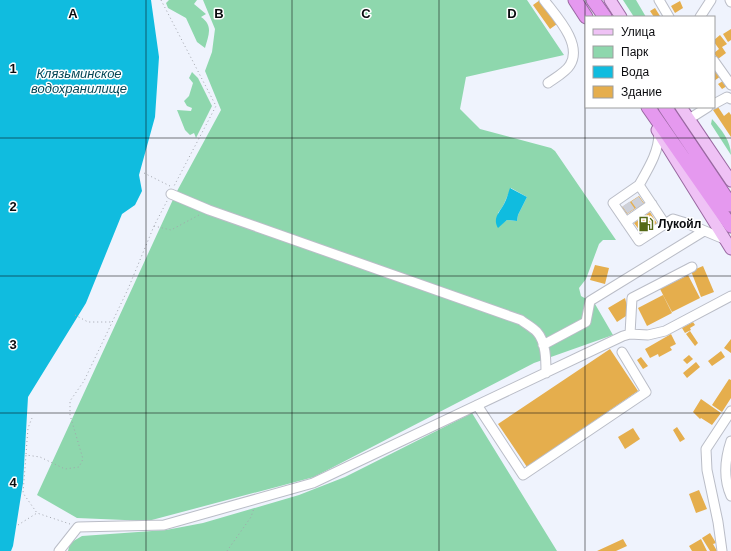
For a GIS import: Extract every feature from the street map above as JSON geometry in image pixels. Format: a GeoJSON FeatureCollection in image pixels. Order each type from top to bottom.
{"type":"FeatureCollection","features":[{"type":"Feature","properties":{"kind":"highway"},"geometry":{"type":"LineString","coordinates":[[575,0],[585,16]]}},
{"type":"Feature","properties":{"kind":"highway"},"geometry":{"type":"LineString","coordinates":[[594,0],[604,16]]}},
{"type":"Feature","properties":{"kind":"highway"},"geometry":{"type":"LineString","coordinates":[[649,108],[731,226]]}},
{"type":"Feature","properties":{"kind":"highway"},"geometry":{"type":"LineString","coordinates":[[666,108],[731,205]]}},
{"type":"Feature","properties":{"kind":"main road"},"geometry":{"type":"LineString","coordinates":[[610,0],[620,16]]}},
{"type":"Feature","properties":{"kind":"main road"},"geometry":{"type":"LineString","coordinates":[[646,108],[659,133],[731,249]]}},
{"type":"Feature","properties":{"kind":"main road"},"geometry":{"type":"LineString","coordinates":[[682,108],[731,181]]}},
{"type":"Feature","properties":{"kind":"street"},"geometry":{"type":"LineString","coordinates":[[544,0],[572,40],[573,57],[570,66],[548,83]]}},
{"type":"Feature","properties":{"kind":"street"},"geometry":{"type":"LineString","coordinates":[[659,0],[668,16]]}},
{"type":"Feature","properties":{"kind":"street"},"geometry":{"type":"LineString","coordinates":[[701,16],[711,0]]}},
{"type":"Feature","properties":{"kind":"street"},"geometry":{"type":"LineString","coordinates":[[715,61],[731,85]]}},
{"type":"Feature","properties":{"kind":"street"},"geometry":{"type":"LineString","coordinates":[[715,103],[727,97],[731,98]]}},
{"type":"Feature","properties":{"kind":"street"},"geometry":{"type":"LineString","coordinates":[[689,119],[706,108]]}},
{"type":"Feature","properties":{"kind":"street"},"geometry":{"type":"LineString","coordinates":[[626,222],[628,207],[637,201],[639,185],[659,142],[659,133]]}},
{"type":"Feature","properties":{"kind":"street"},"geometry":{"type":"LineString","coordinates":[[639,185],[665,224]]}},
{"type":"Feature","properties":{"kind":"street"},"geometry":{"type":"LineString","coordinates":[[171,194],[209,210],[521,320],[538,333],[543,345],[546,360],[546,372]]}},
{"type":"Feature","properties":{"kind":"street"},"geometry":{"type":"LineString","coordinates":[[652,204],[637,201],[628,207],[613,203],[639,241],[673,219],[724,239]]}},
{"type":"Feature","properties":{"kind":"street"},"geometry":{"type":"LineString","coordinates":[[543,345],[586,322],[590,301],[704,231]]}},
{"type":"Feature","properties":{"kind":"street"},"geometry":{"type":"LineString","coordinates":[[630,334],[632,298],[692,267]]}},
{"type":"Feature","properties":{"kind":"street"},"geometry":{"type":"LineString","coordinates":[[59,551],[78,526],[164,526],[313,483],[624,336],[630,334],[648,335],[665,331],[731,296]]}},
{"type":"Feature","properties":{"kind":"street"},"geometry":{"type":"LineString","coordinates":[[477,405],[522,475],[646,392],[622,352]]}},
{"type":"Feature","properties":{"kind":"street"},"geometry":{"type":"LineString","coordinates":[[722,551],[718,522],[706,470],[706,449],[731,411]]}},
{"type":"Feature","properties":{"kind":"street"},"geometry":{"type":"LineString","coordinates":[[731,441],[727,455],[725,475],[728,490],[731,496]]}},
{"type":"Feature","properties":{"kind":"path"},"geometry":{"type":"LineString","coordinates":[[144,172],[173,188],[216,106],[161,0]]}},
{"type":"Feature","properties":{"kind":"path"},"geometry":{"type":"LineString","coordinates":[[26,455],[40,457],[65,469],[79,466],[84,459],[70,415],[70,401],[84,381],[128,289],[154,226],[171,194]]}},
{"type":"Feature","properties":{"kind":"path"},"geometry":{"type":"LineString","coordinates":[[154,226],[171,230],[209,210]]}},
{"type":"Feature","properties":{"kind":"path"},"geometry":{"type":"LineString","coordinates":[[75,315],[88,322],[112,322]]}},
{"type":"Feature","properties":{"kind":"path"},"geometry":{"type":"LineString","coordinates":[[32,418],[28,428],[23,493],[37,513],[78,526]]}},
{"type":"Feature","properties":{"kind":"path"},"geometry":{"type":"LineString","coordinates":[[227,551],[252,517],[257,500]]}},
{"type":"Feature","properties":{"kind":"path"},"geometry":{"type":"LineString","coordinates":[[18,525],[37,513]]}},
{"type":"Feature","properties":{"kind":"green space"},"geometry":{"type":"Polygon","coordinates":[[[169,0],[197,0],[194,4],[206,14],[201,17],[208,24],[209,28],[205,48],[197,42],[186,18],[168,8],[166,3],[169,0]]]}},
{"type":"Feature","properties":{"kind":"green space"},"geometry":{"type":"Polygon","coordinates":[[[203,0],[527,0],[564,55],[466,77],[460,109],[480,129],[551,148],[555,151],[616,240],[603,240],[599,244],[586,279],[579,288],[581,296],[595,304],[613,335],[534,363],[314,477],[148,521],[77,518],[37,495],[176,193],[221,110],[205,71],[212,52],[215,29],[203,0]],[[511,188],[503,206],[498,213],[498,227],[507,220],[517,221],[518,215],[527,197],[511,188]]]}},
{"type":"Feature","properties":{"kind":"green space"},"geometry":{"type":"Polygon","coordinates":[[[623,0],[636,0],[645,16],[633,16],[623,0]]]}},
{"type":"Feature","properties":{"kind":"green space"},"geometry":{"type":"Polygon","coordinates":[[[192,72],[198,78],[212,106],[196,138],[194,133],[190,135],[185,130],[177,110],[191,111],[192,108],[187,106],[184,101],[189,96],[193,83],[189,78],[192,72]]]}},
{"type":"Feature","properties":{"kind":"green space"},"geometry":{"type":"Polygon","coordinates":[[[712,119],[727,140],[731,150],[731,155],[711,124],[712,119]]]}},
{"type":"Feature","properties":{"kind":"green space"},"geometry":{"type":"Polygon","coordinates":[[[472,413],[557,551],[68,551],[70,543],[82,536],[166,530],[203,523],[299,495],[345,477],[472,413]]]}},
{"type":"Feature","properties":{"kind":"water","name":"Клязьминское водохранилище"},"geometry":{"type":"Polygon","coordinates":[[[0,0],[151,0],[159,57],[155,117],[139,175],[142,191],[135,205],[122,214],[86,303],[28,397],[23,483],[11,551],[0,551],[0,0]]]}},
{"type":"Feature","properties":{"kind":"water"},"geometry":{"type":"Polygon","coordinates":[[[510,188],[527,197],[518,215],[517,221],[507,220],[498,228],[496,218],[505,202],[510,188]]]}},
{"type":"Feature","properties":{"kind":"building"},"geometry":{"type":"Polygon","coordinates":[[[540,0],[557,24],[550,29],[533,5],[540,0]]]}},
{"type":"Feature","properties":{"kind":"building"},"geometry":{"type":"Polygon","coordinates":[[[680,1],[683,8],[675,13],[671,6],[680,1]]]}},
{"type":"Feature","properties":{"kind":"building"},"geometry":{"type":"Polygon","coordinates":[[[655,8],[660,16],[653,16],[650,11],[655,8]]]}},
{"type":"Feature","properties":{"kind":"building"},"geometry":{"type":"Polygon","coordinates":[[[731,29],[731,40],[728,42],[723,34],[731,29]]]}},
{"type":"Feature","properties":{"kind":"building"},"geometry":{"type":"Polygon","coordinates":[[[720,35],[727,44],[722,47],[726,53],[718,59],[715,52],[719,49],[715,43],[715,39],[720,35]]]}},
{"type":"Feature","properties":{"kind":"building"},"geometry":{"type":"Polygon","coordinates":[[[715,68],[721,76],[715,80],[715,68]]]}},
{"type":"Feature","properties":{"kind":"building"},"geometry":{"type":"Polygon","coordinates":[[[723,81],[727,86],[722,89],[718,84],[723,81]]]}},
{"type":"Feature","properties":{"kind":"building"},"geometry":{"type":"Polygon","coordinates":[[[718,107],[724,116],[729,112],[731,115],[731,137],[713,110],[718,107]]]}},
{"type":"Feature","properties":{"kind":"building"},"geometry":{"type":"Polygon","coordinates":[[[639,196],[644,203],[627,214],[622,207],[639,196]]]}},
{"type":"Feature","properties":{"kind":"building","name":"Лукойл"},"geometry":{"type":"Polygon","coordinates":[[[650,212],[658,225],[643,235],[634,223],[650,212]]]}},
{"type":"Feature","properties":{"kind":"building"},"geometry":{"type":"Polygon","coordinates":[[[595,265],[609,268],[605,284],[590,280],[595,265]]]}},
{"type":"Feature","properties":{"kind":"building"},"geometry":{"type":"Polygon","coordinates":[[[703,266],[714,292],[701,297],[691,271],[703,266]]]}},
{"type":"Feature","properties":{"kind":"building"},"geometry":{"type":"Polygon","coordinates":[[[688,275],[700,298],[672,312],[660,289],[688,275]]]}},
{"type":"Feature","properties":{"kind":"building"},"geometry":{"type":"Polygon","coordinates":[[[663,295],[672,313],[647,326],[638,308],[663,295]]]}},
{"type":"Feature","properties":{"kind":"building"},"geometry":{"type":"Polygon","coordinates":[[[625,298],[629,314],[617,322],[608,308],[625,298]]]}},
{"type":"Feature","properties":{"kind":"building"},"geometry":{"type":"Polygon","coordinates":[[[693,322],[695,325],[690,328],[691,330],[685,333],[682,328],[693,322]]]}},
{"type":"Feature","properties":{"kind":"building"},"geometry":{"type":"Polygon","coordinates":[[[690,331],[698,343],[695,346],[686,334],[690,331]]]}},
{"type":"Feature","properties":{"kind":"building"},"geometry":{"type":"Polygon","coordinates":[[[671,334],[676,344],[670,347],[672,350],[659,357],[658,354],[650,358],[645,349],[671,334]]]}},
{"type":"Feature","properties":{"kind":"building"},"geometry":{"type":"Polygon","coordinates":[[[731,339],[731,353],[724,348],[731,339]]]}},
{"type":"Feature","properties":{"kind":"building"},"geometry":{"type":"Polygon","coordinates":[[[610,349],[638,391],[527,467],[498,424],[610,349]]]}},
{"type":"Feature","properties":{"kind":"building"},"geometry":{"type":"Polygon","coordinates":[[[721,351],[725,357],[712,366],[708,361],[721,351]]]}},
{"type":"Feature","properties":{"kind":"building"},"geometry":{"type":"Polygon","coordinates":[[[689,355],[693,359],[687,364],[683,360],[689,355]]]}},
{"type":"Feature","properties":{"kind":"building"},"geometry":{"type":"Polygon","coordinates":[[[641,357],[648,366],[643,369],[637,360],[641,357]]]}},
{"type":"Feature","properties":{"kind":"building"},"geometry":{"type":"Polygon","coordinates":[[[696,362],[700,367],[687,378],[683,373],[696,362]]]}},
{"type":"Feature","properties":{"kind":"building"},"geometry":{"type":"Polygon","coordinates":[[[729,379],[731,380],[731,398],[722,412],[712,405],[729,379]]]}},
{"type":"Feature","properties":{"kind":"building"},"geometry":{"type":"Polygon","coordinates":[[[701,399],[721,413],[712,425],[701,418],[700,419],[693,412],[701,399]]]}},
{"type":"Feature","properties":{"kind":"building"},"geometry":{"type":"Polygon","coordinates":[[[677,427],[685,439],[680,442],[673,430],[677,427]]]}},
{"type":"Feature","properties":{"kind":"building"},"geometry":{"type":"Polygon","coordinates":[[[633,428],[640,439],[625,449],[618,437],[633,428]]]}},
{"type":"Feature","properties":{"kind":"building"},"geometry":{"type":"Polygon","coordinates":[[[699,490],[707,509],[696,513],[689,494],[699,490]]]}},
{"type":"Feature","properties":{"kind":"building"},"geometry":{"type":"Polygon","coordinates":[[[710,533],[716,543],[713,544],[717,551],[710,551],[702,538],[710,533]]]}},
{"type":"Feature","properties":{"kind":"building"},"geometry":{"type":"Polygon","coordinates":[[[623,539],[627,546],[616,551],[597,551],[623,539]]]}},
{"type":"Feature","properties":{"kind":"building"},"geometry":{"type":"Polygon","coordinates":[[[701,539],[707,551],[692,551],[689,546],[701,539]]]}},
{"type":"Feature","properties":{"kind":"tunnel"},"geometry":{"type":"LineString","coordinates":[[635,199],[640,206]]}},
{"type":"Feature","properties":{"kind":"tunnel"},"geometry":{"type":"LineString","coordinates":[[626,204],[631,211]]}},
{"type":"Feature","properties":{"kind":"place","name":"Лукойл"},"geometry":{"type":"Point","coordinates":[646,224]}}]}
